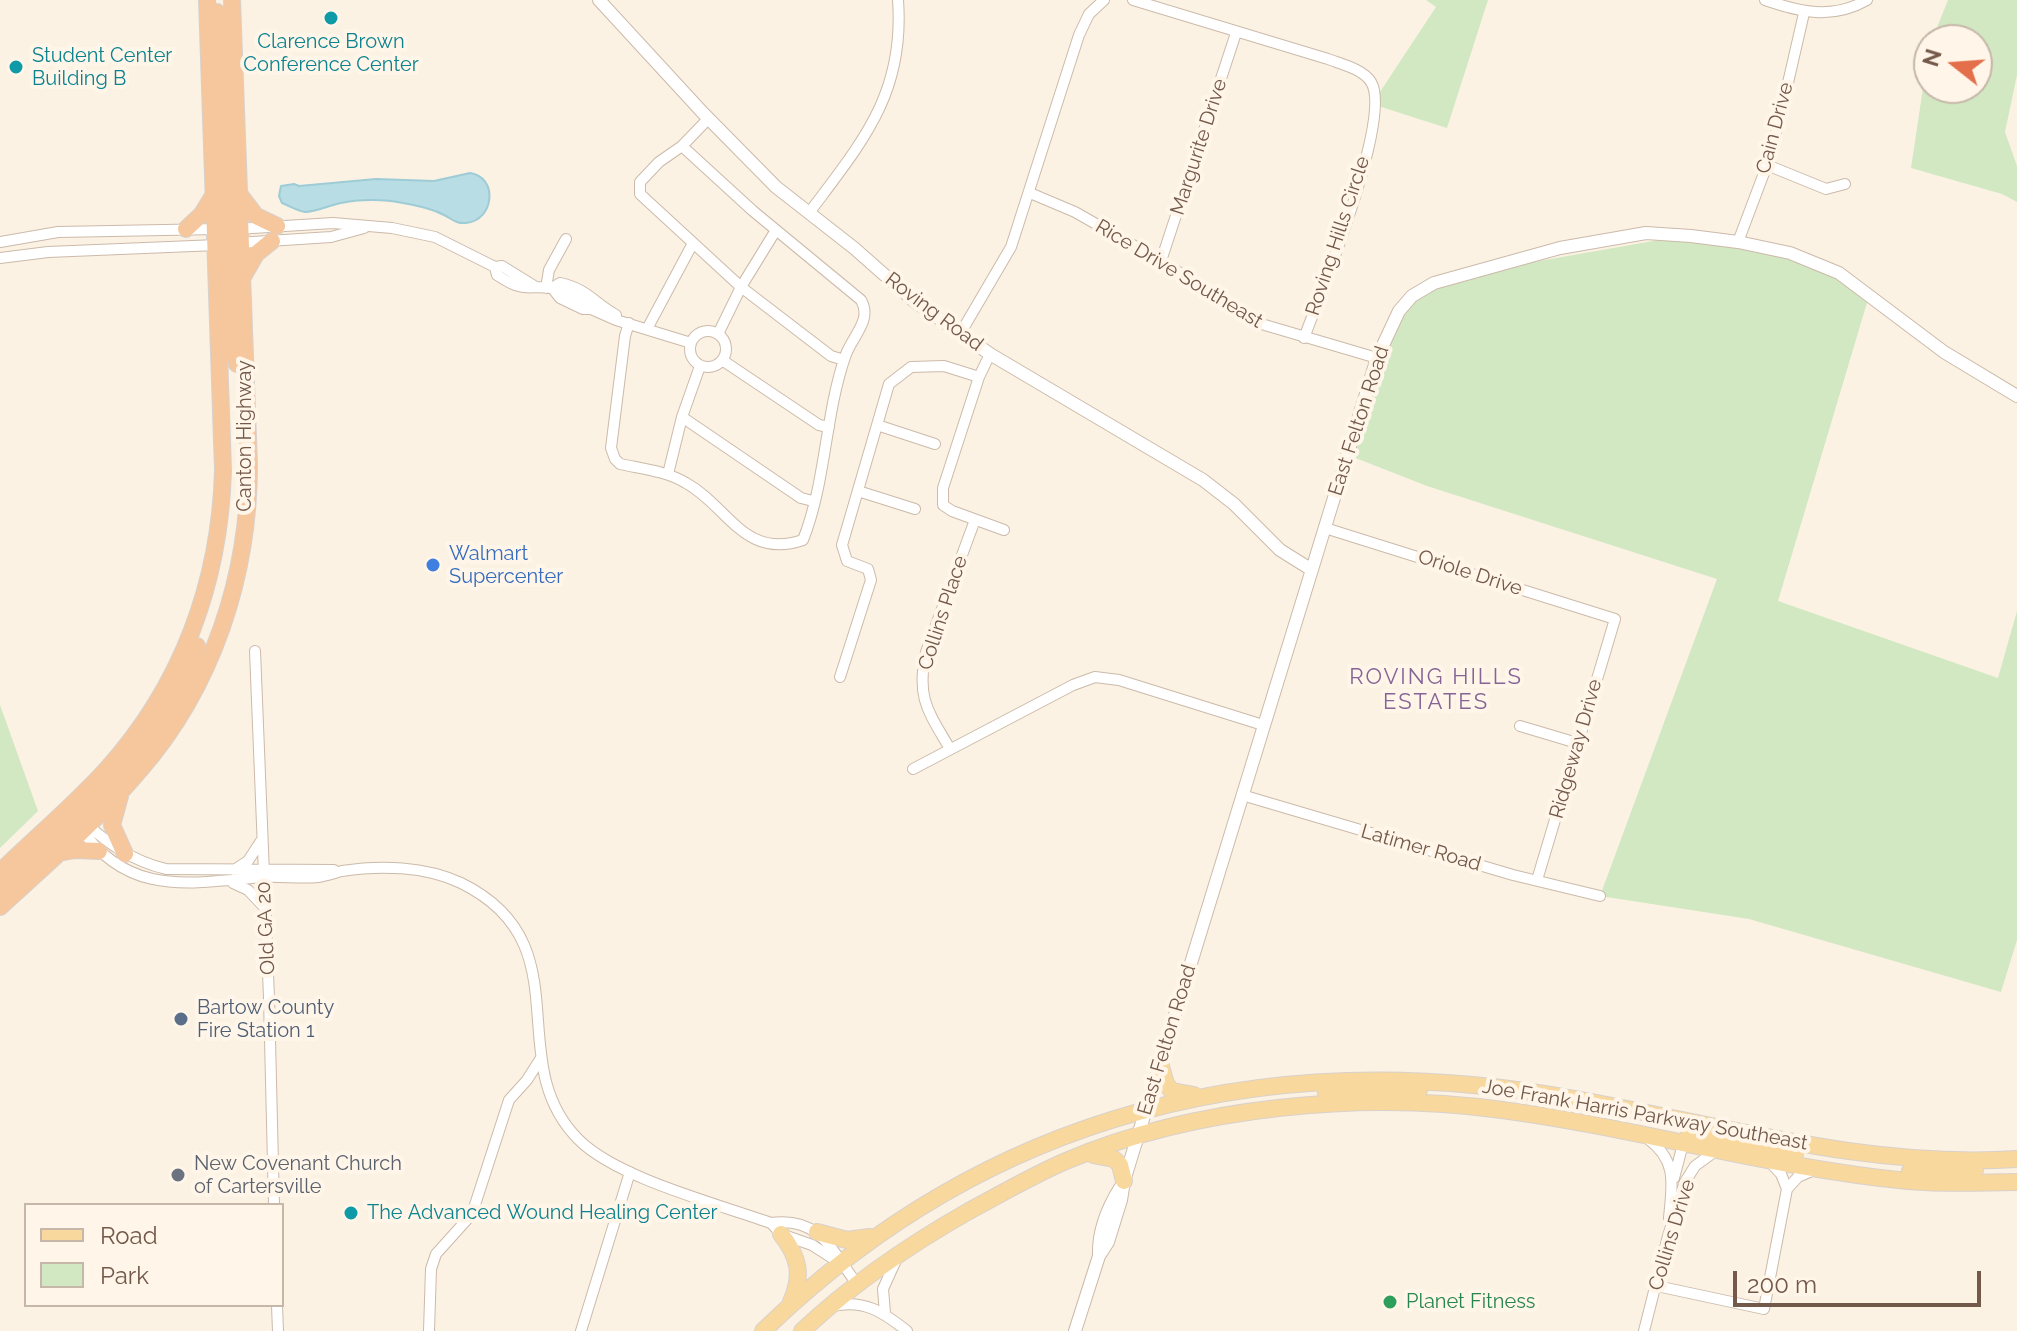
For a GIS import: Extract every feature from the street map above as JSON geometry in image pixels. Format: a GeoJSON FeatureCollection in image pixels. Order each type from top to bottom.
{"type":"FeatureCollection","features":[{"type":"Feature","properties":{"kind":"highway"},"geometry":{"type":"LineString","coordinates":[[0,891],[77,820],[137,754],[174,701],[199,640],[203,601],[217,544],[223,485],[228,236],[214,195],[207,0]]}},
{"type":"Feature","properties":{"kind":"highway"},"geometry":{"type":"LineString","coordinates":[[216,0],[223,87],[232,338],[246,393]]}},
{"type":"Feature","properties":{"kind":"highway","name":"Canton Highway"},"geometry":{"type":"LineString","coordinates":[[77,820],[122,790],[159,747],[191,697],[213,651],[231,600],[247,513],[249,456],[242,280],[228,236],[239,193],[232,0]]}},
{"type":"Feature","properties":{"kind":"highway"},"geometry":{"type":"LineString","coordinates":[[239,193],[256,216],[275,234],[253,258],[242,280]]}},
{"type":"Feature","properties":{"kind":"highway"},"geometry":{"type":"LineString","coordinates":[[186,229],[202,214],[214,195]]}},
{"type":"Feature","properties":{"kind":"highway"},"geometry":{"type":"LineString","coordinates":[[122,790],[114,809],[112,825],[125,854]]}},
{"type":"Feature","properties":{"kind":"highway"},"geometry":{"type":"LineString","coordinates":[[0,907],[57,854],[77,820]]}},
{"type":"Feature","properties":{"kind":"highway"},"geometry":{"type":"LineString","coordinates":[[0,872],[77,820]]}},
{"type":"Feature","properties":{"kind":"highway"},"geometry":{"type":"LineString","coordinates":[[57,854],[75,850],[99,851]]}},
{"type":"Feature","properties":{"kind":"main road"},"geometry":{"type":"LineString","coordinates":[[1160,1063],[1166,1084],[1172,1091],[1203,1096]]}},
{"type":"Feature","properties":{"kind":"main road","name":"Joe Frank Harris Parkway Southeast"},"geometry":{"type":"LineString","coordinates":[[802,1331],[857,1284],[900,1253],[1021,1183],[1203,1096],[1257,1087],[1336,1080],[1413,1079],[1486,1085],[1816,1146],[1919,1158],[2017,1159]]}},
{"type":"Feature","properties":{"kind":"main road"},"geometry":{"type":"LineString","coordinates":[[1142,1123],[1281,1097],[1349,1091],[1482,1090],[1486,1085]]}},
{"type":"Feature","properties":{"kind":"main road"},"geometry":{"type":"LineString","coordinates":[[1430,1103],[1454,1097],[1535,1102],[1670,1127],[1677,1126],[1680,1119]]}},
{"type":"Feature","properties":{"kind":"main road","name":"Joe Frank Harris Parkway Southeast"},"geometry":{"type":"LineString","coordinates":[[763,1331],[790,1305],[876,1236],[965,1181],[1058,1138],[1142,1123],[1286,1107],[1370,1102],[1430,1103],[1502,1110],[1769,1161],[1873,1177],[1937,1182],[2017,1182]]}},
{"type":"Feature","properties":{"kind":"main road"},"geometry":{"type":"LineString","coordinates":[[1683,1144],[1688,1137],[1696,1136],[1842,1161],[1895,1164],[1919,1158]]}},
{"type":"Feature","properties":{"kind":"main road"},"geometry":{"type":"LineString","coordinates":[[1083,1155],[1114,1159],[1120,1165],[1124,1181]]}},
{"type":"Feature","properties":{"kind":"main road"},"geometry":{"type":"LineString","coordinates":[[1873,1177],[1906,1171],[2017,1169]]}},
{"type":"Feature","properties":{"kind":"main road"},"geometry":{"type":"LineString","coordinates":[[776,1228],[796,1256],[798,1264],[799,1282],[790,1305]]}},
{"type":"Feature","properties":{"kind":"main road"},"geometry":{"type":"LineString","coordinates":[[817,1232],[847,1240],[876,1236]]}},
{"type":"Feature","properties":{"kind":"street","name":"Roving Road"},"geometry":{"type":"LineString","coordinates":[[599,0],[708,119],[776,187],[914,301],[990,354],[1203,480],[1234,504],[1280,550],[1312,570]]}},
{"type":"Feature","properties":{"kind":"street"},"geometry":{"type":"LineString","coordinates":[[809,213],[862,140],[889,87],[898,53],[898,0]]}},
{"type":"Feature","properties":{"kind":"street"},"geometry":{"type":"LineString","coordinates":[[960,334],[1011,247],[1079,35],[1089,14],[1104,0]]}},
{"type":"Feature","properties":{"kind":"street","name":"Roving Hills Circle"},"geometry":{"type":"LineString","coordinates":[[1133,0],[1314,54],[1352,68],[1368,78],[1375,94],[1375,115],[1349,215],[1304,338]]}},
{"type":"Feature","properties":{"kind":"street"},"geometry":{"type":"LineString","coordinates":[[1765,0],[1804,13],[1835,11],[1857,6],[1867,0]]}},
{"type":"Feature","properties":{"kind":"street","name":"Cain Drive"},"geometry":{"type":"LineString","coordinates":[[1738,242],[1767,165],[1804,13]]}},
{"type":"Feature","properties":{"kind":"street","name":"Margurite Drive"},"geometry":{"type":"LineString","coordinates":[[1161,261],[1236,33]]}},
{"type":"Feature","properties":{"kind":"street"},"geometry":{"type":"LineString","coordinates":[[708,119],[640,182],[640,194],[741,287],[831,356],[844,360]]}},
{"type":"Feature","properties":{"kind":"street"},"geometry":{"type":"LineString","coordinates":[[626,322],[611,448],[615,459],[620,464],[668,474],[698,491],[738,530],[753,538],[775,544],[803,540],[844,360],[865,318],[866,309],[861,300],[682,146]]}},
{"type":"Feature","properties":{"kind":"street"},"geometry":{"type":"LineString","coordinates":[[1767,165],[1826,189],[1845,184]]}},
{"type":"Feature","properties":{"kind":"street","name":"Rice Drive Southeast"},"geometry":{"type":"LineString","coordinates":[[1030,193],[1075,212],[1161,261],[1258,323],[1377,358]]}},
{"type":"Feature","properties":{"kind":"street"},"geometry":{"type":"LineString","coordinates":[[0,258],[275,234],[333,223],[392,228],[435,237],[495,267],[497,275],[523,289],[563,290],[587,302],[591,309],[691,343]]}},
{"type":"Feature","properties":{"kind":"street"},"geometry":{"type":"LineString","coordinates":[[0,242],[58,232],[186,229],[228,236]]}},
{"type":"Feature","properties":{"kind":"street"},"geometry":{"type":"LineString","coordinates":[[718,334],[741,287],[776,230]]}},
{"type":"Feature","properties":{"kind":"street","name":"East Felton Road"},"geometry":{"type":"LineString","coordinates":[[1075,1331],[1099,1256],[1099,1240],[1111,1203],[1124,1181],[1377,358],[1399,311],[1412,296],[1434,283],[1486,266],[1560,248],[1646,233],[1738,242],[1790,253],[1839,273],[1944,352],[2017,396]]}},
{"type":"Feature","properties":{"kind":"street"},"geometry":{"type":"LineString","coordinates":[[548,289],[549,270],[566,239]]}},
{"type":"Feature","properties":{"kind":"street"},"geometry":{"type":"LineString","coordinates":[[647,329],[693,243]]}},
{"type":"Feature","properties":{"kind":"street"},"geometry":{"type":"LineString","coordinates":[[548,289],[560,283],[578,289],[626,322]]}},
{"type":"Feature","properties":{"kind":"street"},"geometry":{"type":"LineString","coordinates":[[701,333],[718,334],[726,349],[722,360],[712,367],[700,366],[692,357],[691,343],[701,333]]}},
{"type":"Feature","properties":{"kind":"street"},"geometry":{"type":"LineString","coordinates":[[990,354],[979,377],[943,488],[943,505],[1004,530]]}},
{"type":"Feature","properties":{"kind":"street"},"geometry":{"type":"LineString","coordinates":[[722,360],[819,425],[829,427]]}},
{"type":"Feature","properties":{"kind":"street"},"geometry":{"type":"LineString","coordinates":[[668,474],[682,417],[700,366]]}},
{"type":"Feature","properties":{"kind":"street"},"geometry":{"type":"LineString","coordinates":[[840,677],[871,580],[868,569],[847,561],[842,545],[889,384],[911,367],[944,366],[979,377]]}},
{"type":"Feature","properties":{"kind":"street"},"geometry":{"type":"LineString","coordinates":[[682,417],[801,498],[813,501]]}},
{"type":"Feature","properties":{"kind":"street"},"geometry":{"type":"LineString","coordinates":[[877,425],[935,444]]}},
{"type":"Feature","properties":{"kind":"street"},"geometry":{"type":"LineString","coordinates":[[858,491],[915,509]]}},
{"type":"Feature","properties":{"kind":"street","name":"Collins Place"},"geometry":{"type":"LineString","coordinates":[[950,749],[924,705],[921,675],[926,652],[975,520]]}},
{"type":"Feature","properties":{"kind":"street","name":"Oriole Drive"},"geometry":{"type":"LineString","coordinates":[[1325,528],[1615,619]]}},
{"type":"Feature","properties":{"kind":"street","name":"Ridgeway Drive"},"geometry":{"type":"LineString","coordinates":[[1537,880],[1615,619]]}},
{"type":"Feature","properties":{"kind":"street","name":"Old GA 20"},"geometry":{"type":"LineString","coordinates":[[255,651],[274,1203]]}},
{"type":"Feature","properties":{"kind":"street"},"geometry":{"type":"LineString","coordinates":[[913,769],[1041,700],[1095,677],[1119,680],[1263,725]]}},
{"type":"Feature","properties":{"kind":"street"},"geometry":{"type":"LineString","coordinates":[[1520,726],[1577,743]]}},
{"type":"Feature","properties":{"kind":"street","name":"Latimer Road"},"geometry":{"type":"LineString","coordinates":[[1242,795],[1425,850],[1600,896]]}},
{"type":"Feature","properties":{"kind":"street"},"geometry":{"type":"LineString","coordinates":[[77,820],[99,851],[120,866],[150,879],[180,884],[227,882],[263,874]]}},
{"type":"Feature","properties":{"kind":"street"},"geometry":{"type":"LineString","coordinates":[[77,820],[125,854],[166,869],[318,877],[344,871],[408,869],[434,873],[467,887],[499,911],[520,937],[534,973],[541,1058],[548,1092],[557,1111],[577,1138],[600,1157],[630,1172],[776,1228],[840,1263]]}},
{"type":"Feature","properties":{"kind":"street"},"geometry":{"type":"LineString","coordinates":[[232,871],[248,861],[262,839]]}},
{"type":"Feature","properties":{"kind":"street"},"geometry":{"type":"LineString","coordinates":[[227,882],[248,890],[265,909]]}},
{"type":"Feature","properties":{"kind":"street"},"geometry":{"type":"LineString","coordinates":[[429,1331],[433,1261],[439,1249],[465,1225],[472,1214],[505,1108],[541,1058]]}},
{"type":"Feature","properties":{"kind":"street"},"geometry":{"type":"LineString","coordinates":[[522,1085],[548,1092]]}},
{"type":"Feature","properties":{"kind":"street"},"geometry":{"type":"LineString","coordinates":[[1645,1136],[1666,1156],[1671,1170],[1668,1236]]}},
{"type":"Feature","properties":{"kind":"street"},"geometry":{"type":"LineString","coordinates":[[1672,1188],[1683,1144]]}},
{"type":"Feature","properties":{"kind":"street","name":"Collins Drive"},"geometry":{"type":"LineString","coordinates":[[1644,1331],[1668,1236],[1688,1176],[1695,1166],[1717,1150]]}},
{"type":"Feature","properties":{"kind":"street"},"geometry":{"type":"LineString","coordinates":[[1769,1161],[1781,1174],[1787,1189]]}},
{"type":"Feature","properties":{"kind":"street"},"geometry":{"type":"LineString","coordinates":[[1657,1286],[1764,1309],[1787,1189],[1798,1177],[1816,1169]]}},
{"type":"Feature","properties":{"kind":"street"},"geometry":{"type":"LineString","coordinates":[[581,1331],[630,1172]]}},
{"type":"Feature","properties":{"kind":"street"},"geometry":{"type":"LineString","coordinates":[[776,1228],[786,1221],[817,1232],[828,1241],[857,1284]]}},
{"type":"Feature","properties":{"kind":"street"},"geometry":{"type":"LineString","coordinates":[[885,1313],[882,1298],[884,1285],[900,1253]]}},
{"type":"Feature","properties":{"kind":"street"},"geometry":{"type":"LineString","coordinates":[[829,1307],[865,1305],[885,1313],[907,1331]]}},
{"type":"Feature","properties":{"kind":"street"},"geometry":{"type":"LineString","coordinates":[[277,1307],[278,1331]]}},
{"type":"Feature","properties":{"kind":"green space"},"geometry":{"type":"Polygon","coordinates":[[[1426,0],[1488,0],[1447,128],[1372,104],[1436,7],[1426,0]]]}},
{"type":"Feature","properties":{"kind":"green space"},"geometry":{"type":"Polygon","coordinates":[[[1948,0],[2017,0],[2017,75],[2005,132],[2017,166],[2017,202],[2002,194],[1911,168],[1921,104],[1993,104],[1993,24],[1938,24],[1948,0]]]}},
{"type":"Feature","properties":{"kind":"green space"},"geometry":{"type":"Polygon","coordinates":[[[1676,237],[1738,242],[1834,274],[1869,296],[1778,601],[1998,678],[2017,611],[2017,940],[2001,992],[1749,919],[1600,896],[1717,579],[1427,486],[1348,455],[1377,358],[1405,304],[1465,274],[1676,237]]]}},
{"type":"Feature","properties":{"kind":"green space"},"geometry":{"type":"Polygon","coordinates":[[[0,705],[38,811],[0,848],[0,705]]]}},
{"type":"Feature","properties":{"kind":"water"},"geometry":{"type":"Polygon","coordinates":[[[470,173],[486,182],[489,199],[483,215],[466,223],[424,208],[380,200],[348,202],[305,212],[282,203],[279,196],[281,186],[294,184],[376,179],[434,181],[470,173]]]}},
{"type":"Feature","properties":{"kind":"place","name":"Clarence Brown Conference Center"},"geometry":{"type":"Point","coordinates":[331,18]}},
{"type":"Feature","properties":{"kind":"place","name":"Student Center Building B"},"geometry":{"type":"Point","coordinates":[16,67]}},
{"type":"Feature","properties":{"kind":"place","name":"Walmart Supercenter"},"geometry":{"type":"Point","coordinates":[433,565]}},
{"type":"Feature","properties":{"kind":"place","name":"Bartow County Fire Station 1"},"geometry":{"type":"Point","coordinates":[181,1019]}},
{"type":"Feature","properties":{"kind":"place","name":"New Covenant Church of Cartersville"},"geometry":{"type":"Point","coordinates":[178,1175]}},
{"type":"Feature","properties":{"kind":"place","name":"The Advanced Wound Healing Center"},"geometry":{"type":"Point","coordinates":[351,1213]}},
{"type":"Feature","properties":{"kind":"place","name":"Planet Fitness"},"geometry":{"type":"Point","coordinates":[1390,1302]}},
{"type":"Feature","properties":{"kind":"district","name":"ROVING HILLS ESTATES"},"geometry":{"type":"Point","coordinates":[1436,690]}}]}
